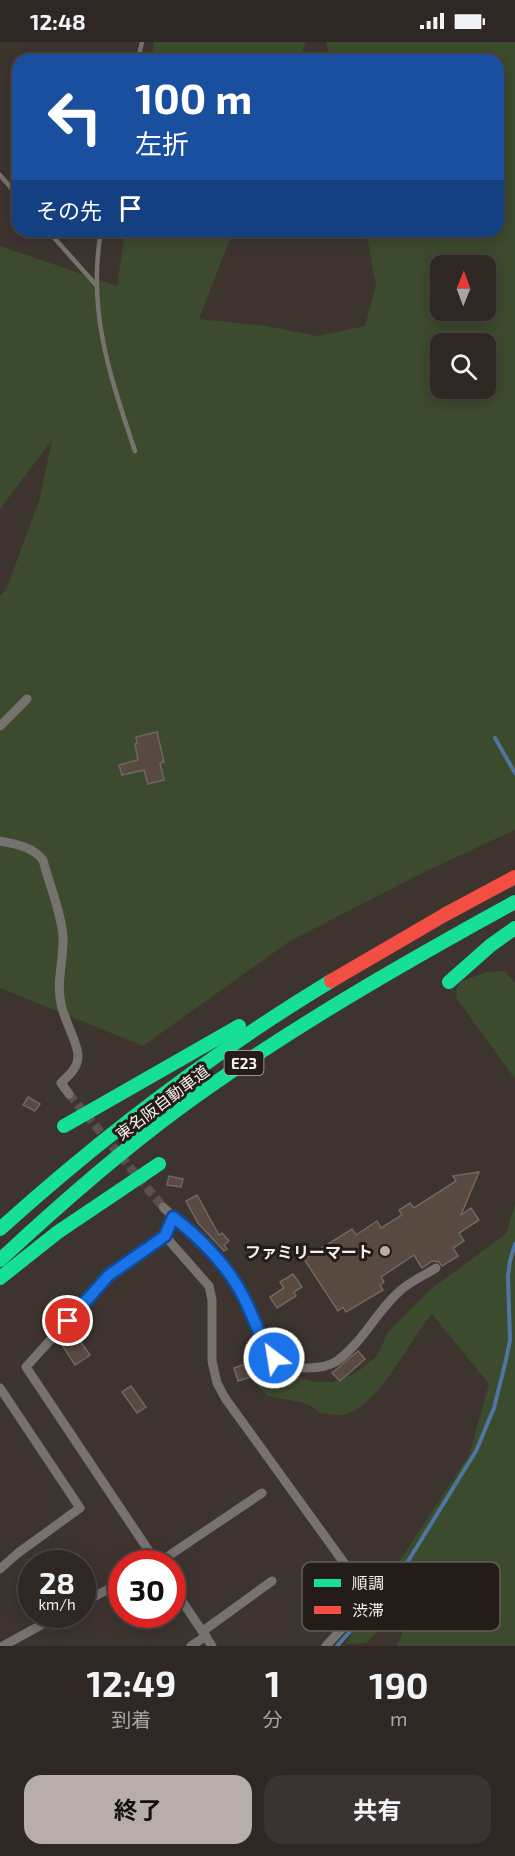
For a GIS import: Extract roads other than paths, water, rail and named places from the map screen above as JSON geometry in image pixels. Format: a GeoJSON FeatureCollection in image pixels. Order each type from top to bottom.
{"type":"FeatureCollection","features":[{"type":"Feature","properties":{"kind":"highway","name":"東名阪自動車道"},"geometry":{"type":"LineString","coordinates":[[0,1229],[80,1156],[142,1107],[266,1021],[396,941],[515,877]]}},
{"type":"Feature","properties":{"kind":"highway","name":"東名阪自動車道"},"geometry":{"type":"LineString","coordinates":[[0,1260],[98,1172],[213,1083],[339,1002],[515,902]]}},
{"type":"Feature","properties":{"kind":"highway"},"geometry":{"type":"LineString","coordinates":[[449,982],[491,945],[515,928]]}},
{"type":"Feature","properties":{"kind":"highway"},"geometry":{"type":"LineString","coordinates":[[64,1126],[351,963],[396,941]]}},
{"type":"Feature","properties":{"kind":"highway"},"geometry":{"type":"LineString","coordinates":[[0,1278],[58,1232],[159,1164]]}},
{"type":"Feature","properties":{"kind":"street"},"geometry":{"type":"LineString","coordinates":[[0,726],[27,699]]}},
{"type":"Feature","properties":{"kind":"street"},"geometry":{"type":"LineString","coordinates":[[0,841],[32,850],[43,860],[61,922],[63,949],[59,994],[64,1017],[76,1044],[78,1058],[74,1070],[62,1083],[69,1094]]}},
{"type":"Feature","properties":{"kind":"street"},"geometry":{"type":"LineString","coordinates":[[163,1207],[198,1239],[233,1279],[266,1348],[280,1363],[295,1368],[324,1367],[337,1360],[362,1339],[401,1290],[436,1268]]}},
{"type":"Feature","properties":{"kind":"street"},"geometry":{"type":"LineString","coordinates":[[149,1550],[26,1367],[109,1275],[165,1236],[173,1217]]}},
{"type":"Feature","properties":{"kind":"street"},"geometry":{"type":"LineString","coordinates":[[165,1236],[209,1286],[212,1300],[212,1361],[217,1383],[225,1398],[343,1562]]}},
{"type":"Feature","properties":{"kind":"street"},"geometry":{"type":"LineString","coordinates":[[0,1388],[80,1509],[18,1553],[0,1569]]}},
{"type":"Feature","properties":{"kind":"street"},"geometry":{"type":"LineString","coordinates":[[177,1550],[262,1493]]}},
{"type":"Feature","properties":{"kind":"street"},"geometry":{"type":"LineString","coordinates":[[191,1646],[204,1633],[273,1581]]}},
{"type":"Feature","properties":{"kind":"street"},"geometry":{"type":"LineString","coordinates":[[186,1607],[212,1646]]}},
{"type":"Feature","properties":{"kind":"street"},"geometry":{"type":"LineString","coordinates":[[3,1646],[36,1628]]}},
{"type":"Feature","properties":{"kind":"street"},"geometry":{"type":"LineString","coordinates":[[326,1646],[340,1631]]}},
{"type":"Feature","properties":{"kind":"lane"},"geometry":{"type":"LineString","coordinates":[[0,175],[12,189]]}},
{"type":"Feature","properties":{"kind":"lane"},"geometry":{"type":"LineString","coordinates":[[53,237],[97,286]]}},
{"type":"Feature","properties":{"kind":"lane"},"geometry":{"type":"LineString","coordinates":[[101,237],[97,286],[100,325],[107,365],[135,451]]}},
{"type":"Feature","properties":{"kind":"waterway"},"geometry":{"type":"LineString","coordinates":[[495,738],[515,773]]}},
{"type":"Feature","properties":{"kind":"waterway"},"geometry":{"type":"LineString","coordinates":[[407,1562],[476,1451],[494,1408],[510,1340],[508,1276],[515,1244]]}},
{"type":"Feature","properties":{"kind":"waterway"},"geometry":{"type":"LineString","coordinates":[[337,1646],[350,1631]]}},
{"type":"Feature","properties":{"kind":"tunnel"},"geometry":{"type":"LineString","coordinates":[[69,1094],[163,1207]]}},
{"type":"Feature","properties":{"kind":"place","name":"ファミリーマート"},"geometry":{"type":"Point","coordinates":[385,1251]}}]}
